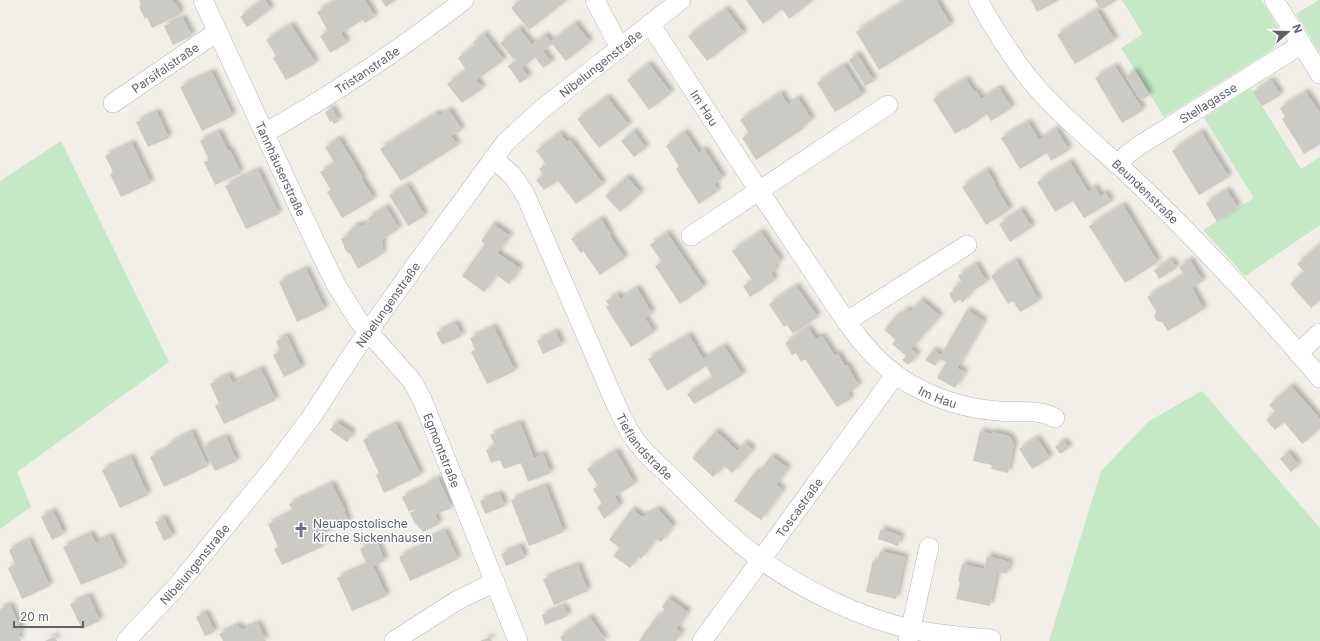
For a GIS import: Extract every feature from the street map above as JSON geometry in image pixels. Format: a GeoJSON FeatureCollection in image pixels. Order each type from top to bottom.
{"type":"FeatureCollection","features":[{"type":"Feature","properties":{"kind":"street","name":"Tannhäuserstraße"},"geometry":{"type":"LineString","coordinates":[[202,0],[335,283],[350,309],[368,332]]}},
{"type":"Feature","properties":{"kind":"street","name":"Tristanstraße"},"geometry":{"type":"LineString","coordinates":[[265,134],[355,79],[464,0]]}},
{"type":"Feature","properties":{"kind":"street"},"geometry":{"type":"LineString","coordinates":[[595,0],[620,48]]}},
{"type":"Feature","properties":{"kind":"street","name":"Nibelungenstraße"},"geometry":{"type":"LineString","coordinates":[[126,641],[177,586],[274,467],[312,416],[368,332],[493,158],[516,131],[681,0]]}},
{"type":"Feature","properties":{"kind":"street","name":"Beundenstraße"},"geometry":{"type":"LineString","coordinates":[[978,0],[1006,46],[1022,69],[1038,88],[1075,126],[1117,164],[1197,243],[1320,378]]}},
{"type":"Feature","properties":{"kind":"street"},"geometry":{"type":"LineString","coordinates":[[1274,0],[1320,74]]}},
{"type":"Feature","properties":{"kind":"street","name":"Im Hau"},"geometry":{"type":"LineString","coordinates":[[650,24],[759,191],[847,321],[865,346],[880,362],[895,375],[924,392],[962,406],[1000,411],[1038,411],[1047,413],[1055,418]]}},
{"type":"Feature","properties":{"kind":"street","name":"Parsifalstraße"},"geometry":{"type":"LineString","coordinates":[[113,103],[217,32]]}},
{"type":"Feature","properties":{"kind":"street","name":"Stellagasse"},"geometry":{"type":"LineString","coordinates":[[1117,164],[1140,145],[1302,44]]}},
{"type":"Feature","properties":{"kind":"street"},"geometry":{"type":"LineString","coordinates":[[691,236],[888,105]]}},
{"type":"Feature","properties":{"kind":"street","name":"Tieflandstraße"},"geometry":{"type":"LineString","coordinates":[[493,158],[513,176],[525,194],[614,400],[635,440],[654,462],[720,525],[761,560],[818,595],[876,619],[909,635],[943,635],[992,639]]}},
{"type":"Feature","properties":{"kind":"street"},"geometry":{"type":"LineString","coordinates":[[847,321],[967,245]]}},
{"type":"Feature","properties":{"kind":"street","name":"Egmontstraße"},"geometry":{"type":"LineString","coordinates":[[368,332],[412,381],[422,399],[518,641]]}},
{"type":"Feature","properties":{"kind":"street"},"geometry":{"type":"LineString","coordinates":[[1298,353],[1320,333]]}},
{"type":"Feature","properties":{"kind":"street","name":"Toscastraße"},"geometry":{"type":"LineString","coordinates":[[702,641],[895,375]]}},
{"type":"Feature","properties":{"kind":"street"},"geometry":{"type":"LineString","coordinates":[[909,635],[929,547]]}},
{"type":"Feature","properties":{"kind":"street"},"geometry":{"type":"LineString","coordinates":[[394,641],[458,600],[495,582]]}},
{"type":"Feature","properties":{"kind":"green space"},"geometry":{"type":"Polygon","coordinates":[[[1122,0],[1261,0],[1279,29],[1280,39],[1270,51],[1164,117],[1121,48],[1143,34],[1122,0]]]}},
{"type":"Feature","properties":{"kind":"green space"},"geometry":{"type":"Polygon","coordinates":[[[1320,0],[1320,53],[1296,14],[1320,0]]]}},
{"type":"Feature","properties":{"kind":"green space"},"geometry":{"type":"Polygon","coordinates":[[[1251,88],[1301,169],[1320,157],[1320,225],[1245,276],[1203,230],[1254,198],[1204,118],[1251,88]]]}},
{"type":"Feature","properties":{"kind":"green space"},"geometry":{"type":"Polygon","coordinates":[[[61,141],[169,362],[17,472],[31,507],[0,529],[0,181],[61,141]]]}},
{"type":"Feature","properties":{"kind":"green space"},"geometry":{"type":"Polygon","coordinates":[[[1202,391],[1320,528],[1320,641],[1049,641],[1101,471],[1149,421],[1202,391]]]}},
{"type":"Feature","properties":{"kind":"building"},"geometry":{"type":"Polygon","coordinates":[[[139,0],[172,0],[174,4],[176,3],[181,14],[152,28],[147,17],[145,19],[139,6],[141,5],[139,0]]]}},
{"type":"Feature","properties":{"kind":"building"},"geometry":{"type":"Polygon","coordinates":[[[262,0],[265,0],[271,9],[247,27],[240,17],[262,0]]]}},
{"type":"Feature","properties":{"kind":"building"},"geometry":{"type":"Polygon","coordinates":[[[337,0],[365,0],[375,17],[365,23],[363,20],[341,33],[347,43],[330,53],[320,36],[328,31],[317,12],[337,0]]]}},
{"type":"Feature","properties":{"kind":"building"},"geometry":{"type":"Polygon","coordinates":[[[381,0],[396,0],[386,7],[381,0]]]}},
{"type":"Feature","properties":{"kind":"building"},"geometry":{"type":"Polygon","coordinates":[[[521,0],[567,0],[529,30],[511,8],[521,0]]]}},
{"type":"Feature","properties":{"kind":"building"},"geometry":{"type":"Polygon","coordinates":[[[746,0],[809,0],[811,2],[789,19],[782,9],[763,24],[746,0]]]}},
{"type":"Feature","properties":{"kind":"building"},"geometry":{"type":"Polygon","coordinates":[[[906,0],[936,0],[951,25],[879,70],[856,32],[906,0]]]}},
{"type":"Feature","properties":{"kind":"building"},"geometry":{"type":"Polygon","coordinates":[[[1031,0],[1059,0],[1037,12],[1031,0]]]}},
{"type":"Feature","properties":{"kind":"building"},"geometry":{"type":"Polygon","coordinates":[[[1095,0],[1117,0],[1101,10],[1095,0]]]}},
{"type":"Feature","properties":{"kind":"building"},"geometry":{"type":"Polygon","coordinates":[[[726,9],[744,33],[707,61],[688,36],[726,9]]]}},
{"type":"Feature","properties":{"kind":"building"},"geometry":{"type":"Polygon","coordinates":[[[1097,10],[1115,40],[1075,64],[1057,35],[1097,10]]]}},
{"type":"Feature","properties":{"kind":"building"},"geometry":{"type":"Polygon","coordinates":[[[183,18],[192,36],[173,45],[164,26],[183,18]]]}},
{"type":"Feature","properties":{"kind":"building"},"geometry":{"type":"Polygon","coordinates":[[[575,23],[590,42],[566,61],[552,44],[543,51],[552,62],[543,68],[535,57],[522,68],[529,77],[520,83],[508,66],[517,60],[515,58],[513,59],[500,43],[519,28],[532,45],[545,35],[551,42],[575,23]]]}},
{"type":"Feature","properties":{"kind":"building"},"geometry":{"type":"Polygon","coordinates":[[[291,25],[316,63],[286,80],[273,58],[276,56],[266,40],[291,25]]]}},
{"type":"Feature","properties":{"kind":"building"},"geometry":{"type":"Polygon","coordinates":[[[484,34],[504,60],[476,80],[483,88],[462,103],[447,84],[466,70],[458,58],[475,45],[473,42],[484,34]]]}},
{"type":"Feature","properties":{"kind":"building"},"geometry":{"type":"Polygon","coordinates":[[[857,54],[874,81],[865,86],[849,60],[857,54]]]}},
{"type":"Feature","properties":{"kind":"building"},"geometry":{"type":"Polygon","coordinates":[[[649,64],[671,93],[649,110],[627,80],[649,64]]]}},
{"type":"Feature","properties":{"kind":"building"},"geometry":{"type":"Polygon","coordinates":[[[844,65],[863,95],[835,112],[817,83],[844,65]]]}},
{"type":"Feature","properties":{"kind":"building"},"geometry":{"type":"Polygon","coordinates":[[[1115,66],[1143,110],[1122,123],[1095,78],[1115,66]]]}},
{"type":"Feature","properties":{"kind":"building"},"geometry":{"type":"Polygon","coordinates":[[[1135,71],[1150,95],[1141,100],[1126,76],[1135,71]]]}},
{"type":"Feature","properties":{"kind":"building"},"geometry":{"type":"Polygon","coordinates":[[[212,72],[233,116],[202,131],[180,87],[212,72]]]}},
{"type":"Feature","properties":{"kind":"building"},"geometry":{"type":"Polygon","coordinates":[[[966,79],[974,92],[976,91],[981,99],[999,88],[1012,108],[991,121],[987,114],[964,130],[964,128],[955,134],[933,99],[966,79]]]}},
{"type":"Feature","properties":{"kind":"building"},"geometry":{"type":"Polygon","coordinates":[[[1271,80],[1281,95],[1262,106],[1253,92],[1271,80]]]}},
{"type":"Feature","properties":{"kind":"building"},"geometry":{"type":"Polygon","coordinates":[[[1306,92],[1320,113],[1320,144],[1304,154],[1282,119],[1285,117],[1280,108],[1306,92]]]}},
{"type":"Feature","properties":{"kind":"building"},"geometry":{"type":"Polygon","coordinates":[[[781,93],[788,105],[798,98],[812,120],[803,126],[804,128],[756,160],[742,138],[749,133],[740,120],[781,93]]]}},
{"type":"Feature","properties":{"kind":"building"},"geometry":{"type":"Polygon","coordinates":[[[607,97],[629,125],[599,148],[577,119],[607,97]]]}},
{"type":"Feature","properties":{"kind":"building"},"geometry":{"type":"Polygon","coordinates":[[[332,108],[339,121],[334,124],[332,121],[330,122],[325,112],[332,108]]]}},
{"type":"Feature","properties":{"kind":"building"},"geometry":{"type":"Polygon","coordinates":[[[449,110],[462,130],[451,136],[458,145],[401,181],[380,149],[437,113],[439,116],[449,110]]]}},
{"type":"Feature","properties":{"kind":"building"},"geometry":{"type":"Polygon","coordinates":[[[157,112],[169,138],[148,147],[136,122],[157,112]]]}},
{"type":"Feature","properties":{"kind":"building"},"geometry":{"type":"Polygon","coordinates":[[[1028,122],[1039,140],[1056,129],[1069,150],[1051,161],[1047,153],[1020,169],[1001,138],[1028,122]]]}},
{"type":"Feature","properties":{"kind":"building"},"geometry":{"type":"Polygon","coordinates":[[[634,131],[646,148],[634,157],[621,141],[634,131]]]}},
{"type":"Feature","properties":{"kind":"building"},"geometry":{"type":"Polygon","coordinates":[[[219,132],[241,173],[215,185],[204,162],[209,160],[200,141],[219,132]]]}},
{"type":"Feature","properties":{"kind":"building"},"geometry":{"type":"Polygon","coordinates":[[[685,132],[699,153],[704,149],[723,178],[714,184],[718,191],[699,204],[676,169],[679,166],[666,146],[685,132]]]}},
{"type":"Feature","properties":{"kind":"building"},"geometry":{"type":"Polygon","coordinates":[[[1201,132],[1229,177],[1199,195],[1172,151],[1201,132]]]}},
{"type":"Feature","properties":{"kind":"building"},"geometry":{"type":"Polygon","coordinates":[[[560,133],[567,142],[570,140],[603,184],[576,204],[558,181],[544,190],[536,180],[543,175],[539,169],[546,164],[536,151],[560,133]]]}},
{"type":"Feature","properties":{"kind":"building"},"geometry":{"type":"Polygon","coordinates":[[[339,139],[374,199],[342,218],[327,192],[331,190],[320,172],[335,164],[325,147],[339,139]]]}},
{"type":"Feature","properties":{"kind":"building"},"geometry":{"type":"Polygon","coordinates":[[[132,143],[151,183],[121,197],[110,174],[113,172],[105,156],[132,143]]]}},
{"type":"Feature","properties":{"kind":"building"},"geometry":{"type":"Polygon","coordinates":[[[1070,162],[1088,192],[1095,187],[1100,196],[1106,193],[1111,202],[1084,218],[1073,201],[1055,212],[1037,182],[1070,162]]]}},
{"type":"Feature","properties":{"kind":"building"},"geometry":{"type":"Polygon","coordinates":[[[258,170],[279,214],[246,229],[225,186],[258,170]]]}},
{"type":"Feature","properties":{"kind":"building"},"geometry":{"type":"Polygon","coordinates":[[[987,170],[1010,210],[986,225],[962,187],[987,170]]]}},
{"type":"Feature","properties":{"kind":"building"},"geometry":{"type":"Polygon","coordinates":[[[627,177],[641,193],[620,212],[605,196],[627,177]]]}},
{"type":"Feature","properties":{"kind":"building"},"geometry":{"type":"Polygon","coordinates":[[[407,185],[425,216],[408,226],[389,195],[407,185]]]}},
{"type":"Feature","properties":{"kind":"building"},"geometry":{"type":"Polygon","coordinates":[[[1227,190],[1238,208],[1217,222],[1206,203],[1227,190]]]}},
{"type":"Feature","properties":{"kind":"building"},"geometry":{"type":"Polygon","coordinates":[[[1123,205],[1158,262],[1125,283],[1089,226],[1123,205]]]}},
{"type":"Feature","properties":{"kind":"building"},"geometry":{"type":"Polygon","coordinates":[[[386,207],[399,229],[381,240],[383,243],[382,250],[384,253],[358,269],[350,254],[346,251],[341,239],[349,234],[348,232],[355,226],[362,226],[370,221],[368,218],[386,207]]]}},
{"type":"Feature","properties":{"kind":"building"},"geometry":{"type":"Polygon","coordinates":[[[1021,210],[1032,227],[1010,242],[999,224],[1021,210]]]}},
{"type":"Feature","properties":{"kind":"building"},"geometry":{"type":"Polygon","coordinates":[[[601,219],[611,235],[610,236],[625,258],[600,275],[583,251],[581,253],[571,239],[601,219]]]}},
{"type":"Feature","properties":{"kind":"building"},"geometry":{"type":"Polygon","coordinates":[[[493,224],[510,236],[497,253],[520,268],[509,284],[496,275],[484,292],[462,276],[485,244],[481,241],[493,224]]]}},
{"type":"Feature","properties":{"kind":"building"},"geometry":{"type":"Polygon","coordinates":[[[761,232],[781,261],[774,266],[777,269],[771,273],[775,280],[750,297],[743,286],[752,280],[732,251],[761,232]]]}},
{"type":"Feature","properties":{"kind":"building"},"geometry":{"type":"Polygon","coordinates":[[[667,233],[704,287],[680,304],[655,266],[662,262],[650,245],[667,233]]]}},
{"type":"Feature","properties":{"kind":"building"},"geometry":{"type":"Polygon","coordinates":[[[1320,244],[1320,300],[1311,308],[1290,284],[1304,272],[1297,264],[1320,244]]]}},
{"type":"Feature","properties":{"kind":"building"},"geometry":{"type":"Polygon","coordinates":[[[1016,260],[1039,301],[1020,312],[1013,301],[1008,304],[991,276],[1016,260]]]}},
{"type":"Feature","properties":{"kind":"building"},"geometry":{"type":"Polygon","coordinates":[[[1171,260],[1177,268],[1159,279],[1154,270],[1171,260]]]}},
{"type":"Feature","properties":{"kind":"building"},"geometry":{"type":"Polygon","coordinates":[[[1190,260],[1203,281],[1192,288],[1204,309],[1168,331],[1162,322],[1157,321],[1154,317],[1156,311],[1147,297],[1184,275],[1179,267],[1190,260]]]}},
{"type":"Feature","properties":{"kind":"building"},"geometry":{"type":"Polygon","coordinates":[[[976,264],[987,282],[969,293],[970,294],[962,303],[960,300],[954,303],[949,294],[954,290],[953,288],[962,282],[958,276],[976,264]]]}},
{"type":"Feature","properties":{"kind":"building"},"geometry":{"type":"Polygon","coordinates":[[[306,269],[325,309],[297,322],[279,282],[306,269]]]}},
{"type":"Feature","properties":{"kind":"building"},"geometry":{"type":"Polygon","coordinates":[[[796,286],[818,317],[793,334],[787,325],[784,327],[769,304],[796,286]]]}},
{"type":"Feature","properties":{"kind":"building"},"geometry":{"type":"Polygon","coordinates":[[[637,288],[652,313],[645,318],[654,332],[631,347],[606,307],[609,305],[606,301],[618,294],[620,299],[637,288]]]}},
{"type":"Feature","properties":{"kind":"building"},"geometry":{"type":"Polygon","coordinates":[[[921,300],[940,316],[911,349],[918,355],[908,365],[902,360],[906,356],[892,344],[896,340],[884,330],[897,315],[900,316],[906,309],[910,312],[921,300]]]}},
{"type":"Feature","properties":{"kind":"building"},"geometry":{"type":"Polygon","coordinates":[[[967,310],[984,321],[957,368],[965,372],[955,388],[937,378],[946,362],[940,359],[935,366],[925,360],[933,350],[941,355],[967,310]]]}},
{"type":"Feature","properties":{"kind":"building"},"geometry":{"type":"Polygon","coordinates":[[[456,323],[462,336],[442,345],[436,333],[456,323]]]}},
{"type":"Feature","properties":{"kind":"building"},"geometry":{"type":"Polygon","coordinates":[[[494,327],[515,371],[487,384],[471,352],[475,350],[470,338],[494,327]]]}},
{"type":"Feature","properties":{"kind":"building"},"geometry":{"type":"Polygon","coordinates":[[[808,328],[816,339],[822,336],[835,356],[838,354],[845,366],[847,365],[859,386],[848,393],[851,399],[837,407],[805,359],[801,362],[796,353],[792,355],[785,343],[808,328]]]}},
{"type":"Feature","properties":{"kind":"building"},"geometry":{"type":"Polygon","coordinates":[[[556,332],[562,345],[543,354],[537,341],[556,332]]]}},
{"type":"Feature","properties":{"kind":"building"},"geometry":{"type":"Polygon","coordinates":[[[689,335],[703,359],[724,346],[743,375],[694,404],[687,394],[713,378],[706,366],[667,391],[648,359],[689,335]]]}},
{"type":"Feature","properties":{"kind":"building"},"geometry":{"type":"Polygon","coordinates":[[[287,336],[302,368],[284,377],[273,355],[280,351],[276,341],[287,336]]]}},
{"type":"Feature","properties":{"kind":"building"},"geometry":{"type":"Polygon","coordinates":[[[261,369],[276,400],[224,424],[215,406],[219,404],[210,384],[229,375],[233,383],[261,369]]]}},
{"type":"Feature","properties":{"kind":"building"},"geometry":{"type":"Polygon","coordinates":[[[1291,386],[1320,419],[1320,429],[1302,444],[1284,422],[1275,430],[1266,420],[1275,412],[1269,405],[1291,386]]]}},
{"type":"Feature","properties":{"kind":"building"},"geometry":{"type":"Polygon","coordinates":[[[336,422],[353,433],[347,442],[330,430],[336,422]]]}},
{"type":"Feature","properties":{"kind":"building"},"geometry":{"type":"Polygon","coordinates":[[[520,423],[534,458],[543,454],[551,473],[528,482],[521,463],[504,469],[500,460],[491,463],[486,450],[495,446],[490,435],[520,423]]]}},
{"type":"Feature","properties":{"kind":"building"},"geometry":{"type":"Polygon","coordinates":[[[396,424],[421,475],[384,493],[376,475],[379,473],[363,440],[396,424]]]}},
{"type":"Feature","properties":{"kind":"building"},"geometry":{"type":"Polygon","coordinates":[[[716,431],[737,451],[745,443],[753,450],[732,473],[724,466],[713,477],[692,458],[716,431]]]}},
{"type":"Feature","properties":{"kind":"building"},"geometry":{"type":"Polygon","coordinates":[[[980,431],[992,434],[993,432],[1009,436],[1014,444],[1008,473],[991,469],[992,465],[973,461],[980,431]]]}},
{"type":"Feature","properties":{"kind":"building"},"geometry":{"type":"Polygon","coordinates":[[[192,432],[208,466],[164,487],[150,457],[169,448],[167,445],[192,432]]]}},
{"type":"Feature","properties":{"kind":"building"},"geometry":{"type":"Polygon","coordinates":[[[226,437],[237,461],[215,471],[203,447],[226,437]]]}},
{"type":"Feature","properties":{"kind":"building"},"geometry":{"type":"Polygon","coordinates":[[[1037,438],[1050,458],[1032,469],[1019,449],[1037,438]]]}},
{"type":"Feature","properties":{"kind":"building"},"geometry":{"type":"Polygon","coordinates":[[[1064,441],[1069,448],[1060,454],[1055,447],[1064,441]]]}},
{"type":"Feature","properties":{"kind":"building"},"geometry":{"type":"Polygon","coordinates":[[[616,451],[635,484],[615,496],[620,506],[604,519],[597,507],[602,504],[593,489],[598,486],[587,469],[616,451]]]}},
{"type":"Feature","properties":{"kind":"building"},"geometry":{"type":"Polygon","coordinates":[[[1288,452],[1299,465],[1291,472],[1280,459],[1288,452]]]}},
{"type":"Feature","properties":{"kind":"building"},"geometry":{"type":"Polygon","coordinates":[[[771,456],[788,468],[776,485],[783,490],[761,520],[734,501],[756,471],[759,473],[771,456]]]}},
{"type":"Feature","properties":{"kind":"building"},"geometry":{"type":"Polygon","coordinates":[[[131,457],[148,495],[120,508],[102,470],[131,457]]]}},
{"type":"Feature","properties":{"kind":"building"},"geometry":{"type":"Polygon","coordinates":[[[438,478],[452,508],[435,514],[439,524],[423,532],[415,524],[410,513],[422,506],[409,512],[402,497],[425,487],[424,486],[438,478]]]}},
{"type":"Feature","properties":{"kind":"building","name":"Neuapostolische Kirche Sickenhausen"},"geometry":{"type":"Polygon","coordinates":[[[332,484],[345,510],[344,511],[349,522],[319,536],[324,546],[282,565],[274,549],[278,547],[268,524],[293,512],[289,504],[332,484]]]}},
{"type":"Feature","properties":{"kind":"building"},"geometry":{"type":"Polygon","coordinates":[[[546,486],[564,532],[529,546],[511,500],[546,486]]]}},
{"type":"Feature","properties":{"kind":"building"},"geometry":{"type":"Polygon","coordinates":[[[500,494],[505,506],[485,514],[480,501],[500,494]]]}},
{"type":"Feature","properties":{"kind":"building"},"geometry":{"type":"Polygon","coordinates":[[[632,509],[642,517],[658,509],[673,526],[661,542],[656,539],[641,559],[638,557],[630,568],[613,556],[620,548],[609,540],[632,509]]]}},
{"type":"Feature","properties":{"kind":"building"},"geometry":{"type":"Polygon","coordinates":[[[53,511],[64,534],[52,540],[41,517],[53,511]]]}},
{"type":"Feature","properties":{"kind":"building"},"geometry":{"type":"Polygon","coordinates":[[[164,518],[173,536],[164,541],[155,522],[164,518]]]}},
{"type":"Feature","properties":{"kind":"building"},"geometry":{"type":"Polygon","coordinates":[[[881,529],[901,536],[898,546],[878,539],[881,529]]]}},
{"type":"Feature","properties":{"kind":"building"},"geometry":{"type":"Polygon","coordinates":[[[445,531],[458,559],[410,581],[399,557],[427,544],[425,540],[445,531]]]}},
{"type":"Feature","properties":{"kind":"building"},"geometry":{"type":"Polygon","coordinates":[[[91,534],[96,543],[110,536],[124,567],[81,585],[63,547],[91,534]]]}},
{"type":"Feature","properties":{"kind":"building"},"geometry":{"type":"Polygon","coordinates":[[[29,540],[50,586],[22,599],[8,568],[15,564],[9,550],[29,540]]]}},
{"type":"Feature","properties":{"kind":"building"},"geometry":{"type":"Polygon","coordinates":[[[377,541],[385,561],[373,566],[387,596],[352,611],[337,578],[367,565],[360,549],[377,541]]]}},
{"type":"Feature","properties":{"kind":"building"},"geometry":{"type":"Polygon","coordinates":[[[520,546],[525,558],[506,566],[501,554],[520,546]]]}},
{"type":"Feature","properties":{"kind":"building"},"geometry":{"type":"Polygon","coordinates":[[[880,551],[905,557],[896,599],[866,592],[873,560],[878,562],[880,551]]]}},
{"type":"Feature","properties":{"kind":"building"},"geometry":{"type":"Polygon","coordinates":[[[987,556],[1010,562],[1007,574],[997,572],[990,606],[956,599],[962,564],[984,569],[987,556]]]}},
{"type":"Feature","properties":{"kind":"building"},"geometry":{"type":"Polygon","coordinates":[[[578,565],[588,591],[554,605],[543,579],[578,565]]]}},
{"type":"Feature","properties":{"kind":"building"},"geometry":{"type":"Polygon","coordinates":[[[89,596],[100,621],[82,629],[70,604],[89,596]]]}},
{"type":"Feature","properties":{"kind":"building"},"geometry":{"type":"Polygon","coordinates":[[[668,598],[688,612],[676,629],[682,633],[676,641],[639,641],[657,616],[659,617],[665,609],[662,607],[668,598]]]}},
{"type":"Feature","properties":{"kind":"building"},"geometry":{"type":"Polygon","coordinates":[[[10,605],[22,632],[18,634],[21,641],[0,641],[0,609],[10,605]]]}},
{"type":"Feature","properties":{"kind":"building"},"geometry":{"type":"Polygon","coordinates":[[[564,606],[568,616],[545,625],[542,615],[564,606]]]}},
{"type":"Feature","properties":{"kind":"building"},"geometry":{"type":"Polygon","coordinates":[[[206,613],[215,632],[205,636],[196,617],[206,613]]]}},
{"type":"Feature","properties":{"kind":"building"},"geometry":{"type":"Polygon","coordinates":[[[590,617],[606,641],[562,641],[560,637],[590,617]]]}},
{"type":"Feature","properties":{"kind":"building"},"geometry":{"type":"Polygon","coordinates":[[[258,623],[266,641],[223,641],[219,634],[238,625],[240,629],[242,628],[243,630],[258,623]]]}},
{"type":"Feature","properties":{"kind":"building"},"geometry":{"type":"Polygon","coordinates":[[[55,636],[57,641],[45,641],[55,636]]]}},
{"type":"Feature","properties":{"kind":"building"},"geometry":{"type":"Polygon","coordinates":[[[490,637],[492,641],[480,641],[490,637]]]}},
{"type":"Feature","properties":{"kind":"place","name":"Neuapostolische Kirche Sickenhausen"},"geometry":{"type":"Point","coordinates":[301,530]}}]}
